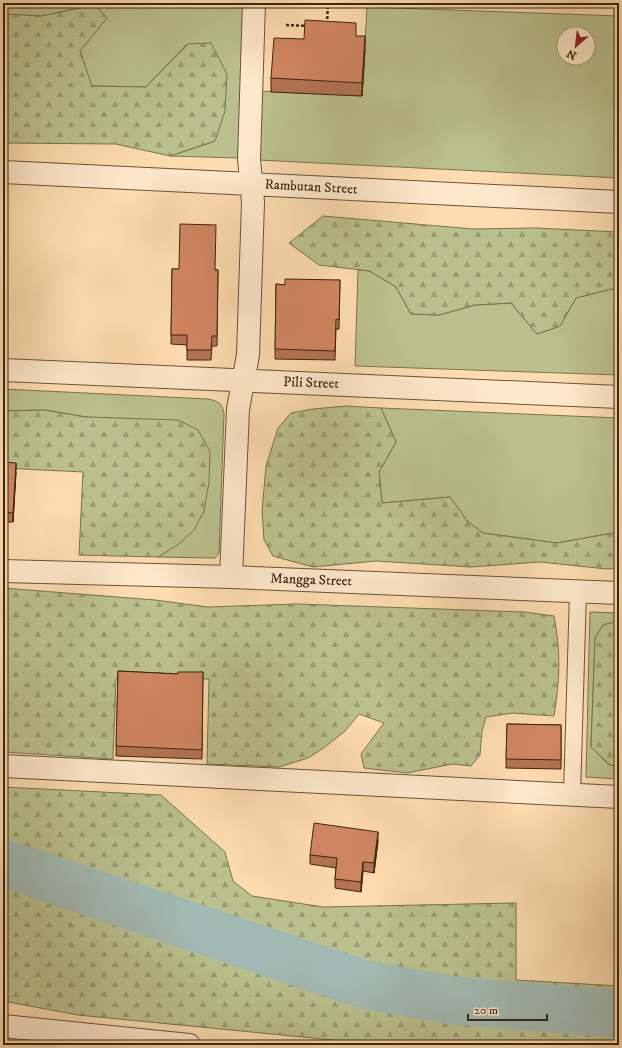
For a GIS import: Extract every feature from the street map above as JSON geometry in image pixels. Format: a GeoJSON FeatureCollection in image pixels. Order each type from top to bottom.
{"type":"FeatureCollection","features":[{"type":"Feature","properties":{"kind":"street"},"geometry":{"type":"LineString","coordinates":[[231,577],[238,409],[248,355],[253,202],[249,159],[254,3]]}},
{"type":"Feature","properties":{"kind":"street","name":"Rambutan Street"},"geometry":{"type":"LineString","coordinates":[[3,172],[619,202]]}},
{"type":"Feature","properties":{"kind":"street","name":"Pili Street"},"geometry":{"type":"LineString","coordinates":[[3,370],[619,396]]}},
{"type":"Feature","properties":{"kind":"street","name":"Mangga Street"},"geometry":{"type":"LineString","coordinates":[[3,571],[231,577],[619,593]]}},
{"type":"Feature","properties":{"kind":"street"},"geometry":{"type":"LineString","coordinates":[[3,766],[619,797]]}},
{"type":"Feature","properties":{"kind":"street"},"geometry":{"type":"LineString","coordinates":[[3,1026],[189,1045]]}},
{"type":"Feature","properties":{"kind":"lane"},"geometry":{"type":"LineString","coordinates":[[572,795],[578,591]]}},
{"type":"Feature","properties":{"kind":"path"},"geometry":{"type":"LineString","coordinates":[[326,26],[328,3]]}},
{"type":"Feature","properties":{"kind":"path"},"geometry":{"type":"LineString","coordinates":[[286,24],[313,26]]}},
{"type":"Feature","properties":{"kind":"green space"},"geometry":{"type":"Polygon","coordinates":[[[3,3],[236,3],[246,12],[239,158],[170,156],[215,141],[187,44],[146,87],[91,86],[80,51],[106,18],[95,5],[41,16],[3,14],[3,3]]]}},
{"type":"Feature","properties":{"kind":"green space"},"geometry":{"type":"Polygon","coordinates":[[[95,5],[107,18],[80,51],[92,86],[146,87],[188,44],[211,43],[227,74],[225,111],[215,141],[170,156],[116,144],[3,143],[3,14],[41,16],[95,5]]]}},
{"type":"Feature","properties":{"kind":"green space"},"geometry":{"type":"Polygon","coordinates":[[[367,7],[619,16],[619,178],[258,160],[260,91],[362,96],[367,7]]]}},
{"type":"Feature","properties":{"kind":"green space"},"geometry":{"type":"Polygon","coordinates":[[[323,216],[473,229],[535,228],[619,232],[619,290],[611,289],[576,298],[560,326],[537,334],[511,303],[475,305],[439,315],[411,314],[396,287],[370,271],[319,265],[289,243],[323,216]]]}},
{"type":"Feature","properties":{"kind":"green space"},"geometry":{"type":"Polygon","coordinates":[[[358,270],[370,271],[396,287],[411,314],[439,315],[475,305],[511,303],[537,334],[560,326],[576,298],[611,289],[619,290],[619,375],[355,366],[358,270]]]}},
{"type":"Feature","properties":{"kind":"green space"},"geometry":{"type":"Polygon","coordinates":[[[3,389],[208,399],[219,403],[224,413],[219,553],[215,558],[158,557],[190,533],[204,511],[130,419],[86,417],[44,410],[3,411],[3,389]]]}},
{"type":"Feature","properties":{"kind":"green space"},"geometry":{"type":"Polygon","coordinates":[[[346,406],[381,408],[396,442],[379,472],[382,503],[450,497],[468,522],[483,533],[557,543],[619,532],[619,568],[607,569],[540,562],[471,567],[376,561],[313,567],[273,556],[264,540],[262,511],[266,466],[278,428],[291,413],[346,406]]]}},
{"type":"Feature","properties":{"kind":"green space"},"geometry":{"type":"Polygon","coordinates":[[[381,408],[619,418],[619,532],[557,543],[483,533],[468,522],[450,497],[382,503],[379,472],[396,442],[381,408]]]}},
{"type":"Feature","properties":{"kind":"green space"},"geometry":{"type":"Polygon","coordinates":[[[44,410],[86,417],[178,420],[198,430],[210,451],[209,482],[204,511],[194,530],[179,544],[158,557],[79,555],[83,472],[3,468],[3,411],[44,410]]]}},
{"type":"Feature","properties":{"kind":"green space"},"geometry":{"type":"Polygon","coordinates":[[[3,588],[155,600],[208,607],[297,604],[524,612],[554,616],[558,642],[559,666],[558,690],[554,716],[513,713],[486,717],[482,731],[480,755],[471,766],[452,764],[407,773],[364,768],[361,754],[384,723],[359,714],[345,731],[308,758],[279,767],[207,764],[209,679],[116,679],[113,759],[3,752],[3,588]]]}},
{"type":"Feature","properties":{"kind":"green space"},"geometry":{"type":"Polygon","coordinates":[[[590,612],[619,613],[619,621],[603,625],[595,638],[591,747],[609,765],[619,766],[619,779],[586,777],[590,612]]]}},
{"type":"Feature","properties":{"kind":"green space"},"geometry":{"type":"Polygon","coordinates":[[[619,621],[619,766],[610,765],[591,747],[595,638],[603,625],[619,621]]]}},
{"type":"Feature","properties":{"kind":"green space"},"geometry":{"type":"Polygon","coordinates":[[[3,787],[161,795],[225,852],[233,881],[252,896],[323,907],[516,903],[516,980],[619,986],[619,1045],[384,1045],[78,1015],[3,1001],[3,787]]]}},
{"type":"Feature","properties":{"kind":"building"},"geometry":{"type":"Polygon","coordinates":[[[305,20],[356,23],[356,36],[365,36],[362,83],[271,78],[274,38],[304,39],[305,20]]]}},
{"type":"Feature","properties":{"kind":"building"},"geometry":{"type":"Polygon","coordinates":[[[180,224],[216,225],[215,270],[218,270],[217,336],[212,336],[211,350],[187,350],[187,335],[171,335],[172,269],[179,269],[180,224]]]}},
{"type":"Feature","properties":{"kind":"building"},"geometry":{"type":"Polygon","coordinates":[[[285,279],[340,280],[339,320],[336,319],[335,351],[275,349],[276,284],[285,285],[285,279]]]}},
{"type":"Feature","properties":{"kind":"building"},"geometry":{"type":"Polygon","coordinates":[[[3,462],[16,463],[13,513],[3,512],[3,462]]]}},
{"type":"Feature","properties":{"kind":"building"},"geometry":{"type":"Polygon","coordinates":[[[118,671],[178,674],[178,672],[203,672],[202,750],[116,746],[118,671]]]}},
{"type":"Feature","properties":{"kind":"building"},"geometry":{"type":"Polygon","coordinates":[[[507,724],[561,725],[561,760],[506,759],[507,724]]]}},
{"type":"Feature","properties":{"kind":"building"},"geometry":{"type":"Polygon","coordinates":[[[314,823],[378,832],[374,863],[363,862],[361,882],[335,879],[337,858],[310,855],[314,823]]]}},
{"type":"Feature","properties":{"kind":"waterway"},"geometry":{"type":"LineString","coordinates":[[3,863],[366,985],[450,1000],[619,1014]]}}]}
